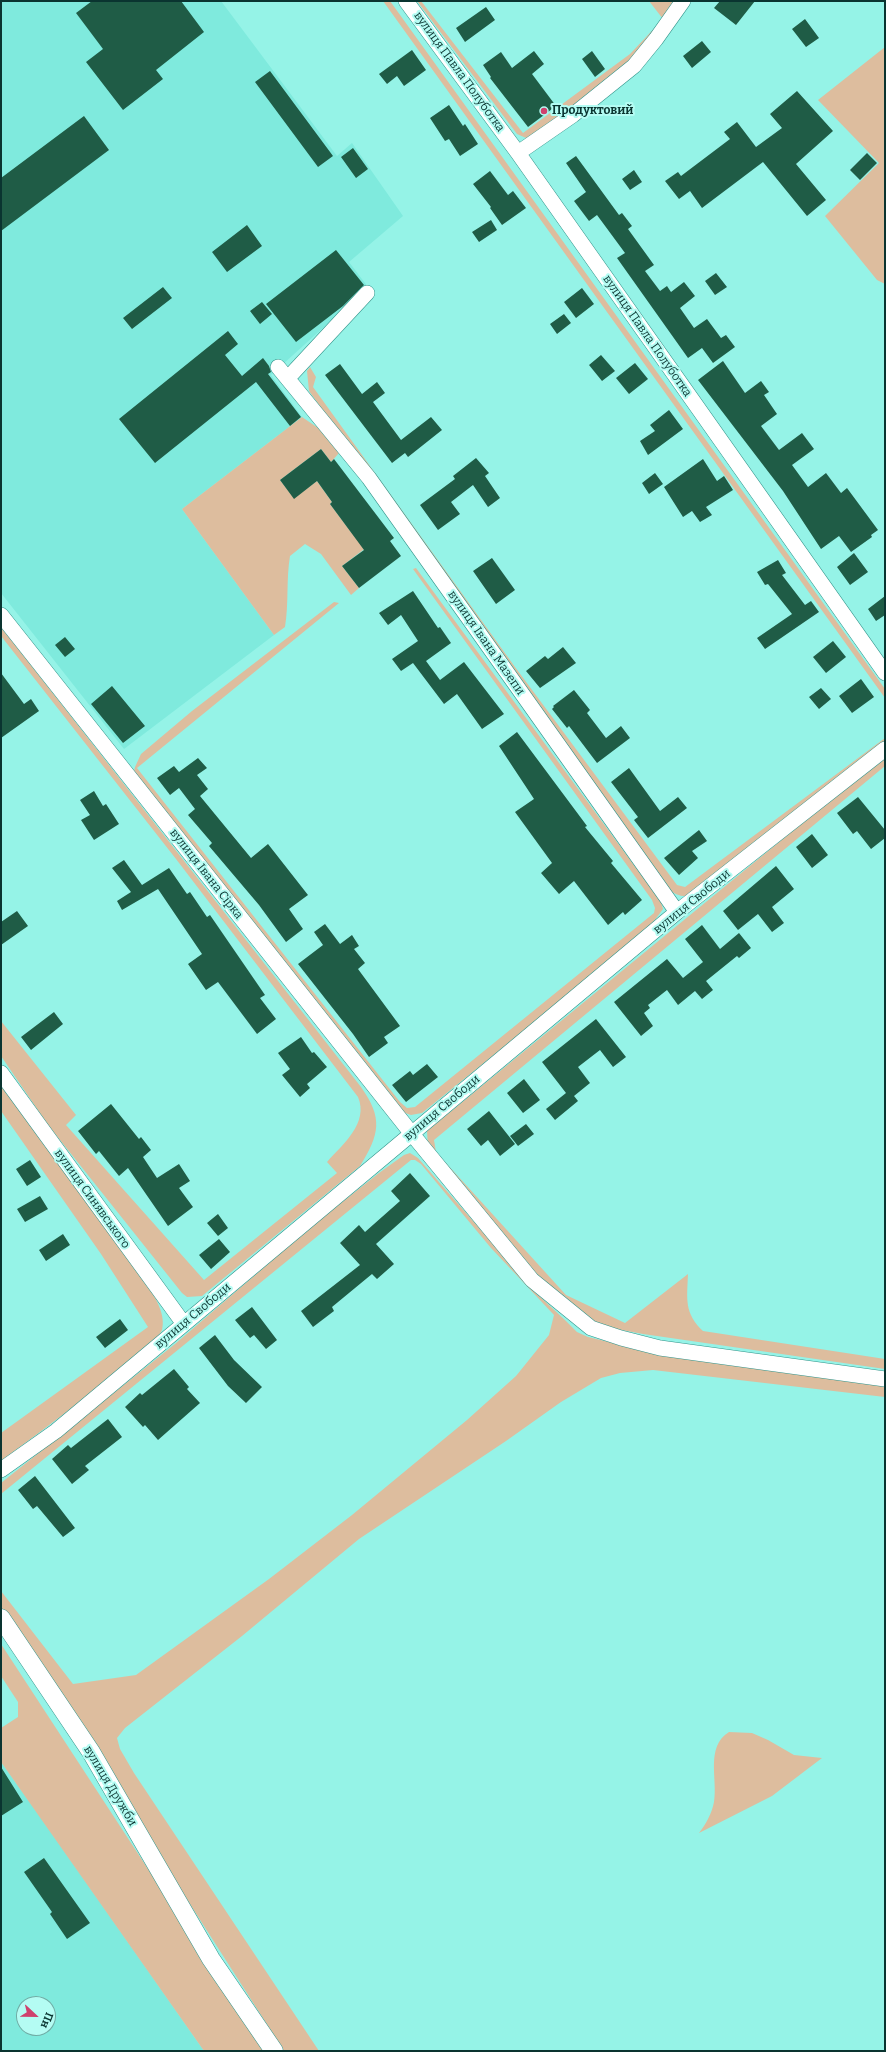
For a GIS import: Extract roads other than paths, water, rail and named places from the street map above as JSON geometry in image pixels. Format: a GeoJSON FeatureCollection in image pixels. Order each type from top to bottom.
{"type":"FeatureCollection","features":[{"type":"Feature","properties":{"kind":"street","name":"вулиця Павла Полуботка"},"geometry":{"type":"LineString","coordinates":[[406,1],[518,153],[885,673]]}},
{"type":"Feature","properties":{"kind":"street"},"geometry":{"type":"LineString","coordinates":[[518,153],[573,115],[634,66],[656,39],[683,1]]}},
{"type":"Feature","properties":{"kind":"street","name":"вулиця Івана Мазепи"},"geometry":{"type":"LineString","coordinates":[[367,292],[283,373],[369,478],[677,912]]}},
{"type":"Feature","properties":{"kind":"street","name":"вулиця Івана Сірка"},"geometry":{"type":"LineString","coordinates":[[1,615],[412,1134],[532,1280],[591,1328],[660,1348],[885,1379]]}},
{"type":"Feature","properties":{"kind":"street","name":"вулиця Свободи"},"geometry":{"type":"LineString","coordinates":[[1,1470],[56,1431],[677,912],[885,749]]}},
{"type":"Feature","properties":{"kind":"street","name":"вулиця Синявського"},"geometry":{"type":"LineString","coordinates":[[1,1073],[184,1324]]}},
{"type":"Feature","properties":{"kind":"street","name":"вулиця Дружби"},"geometry":{"type":"LineString","coordinates":[[1,1618],[90,1752],[211,1959],[274,2051]]}},
{"type":"Feature","properties":{"kind":"place","name":"Продуктовий"},"geometry":{"type":"Point","coordinates":[544,111]}}]}
